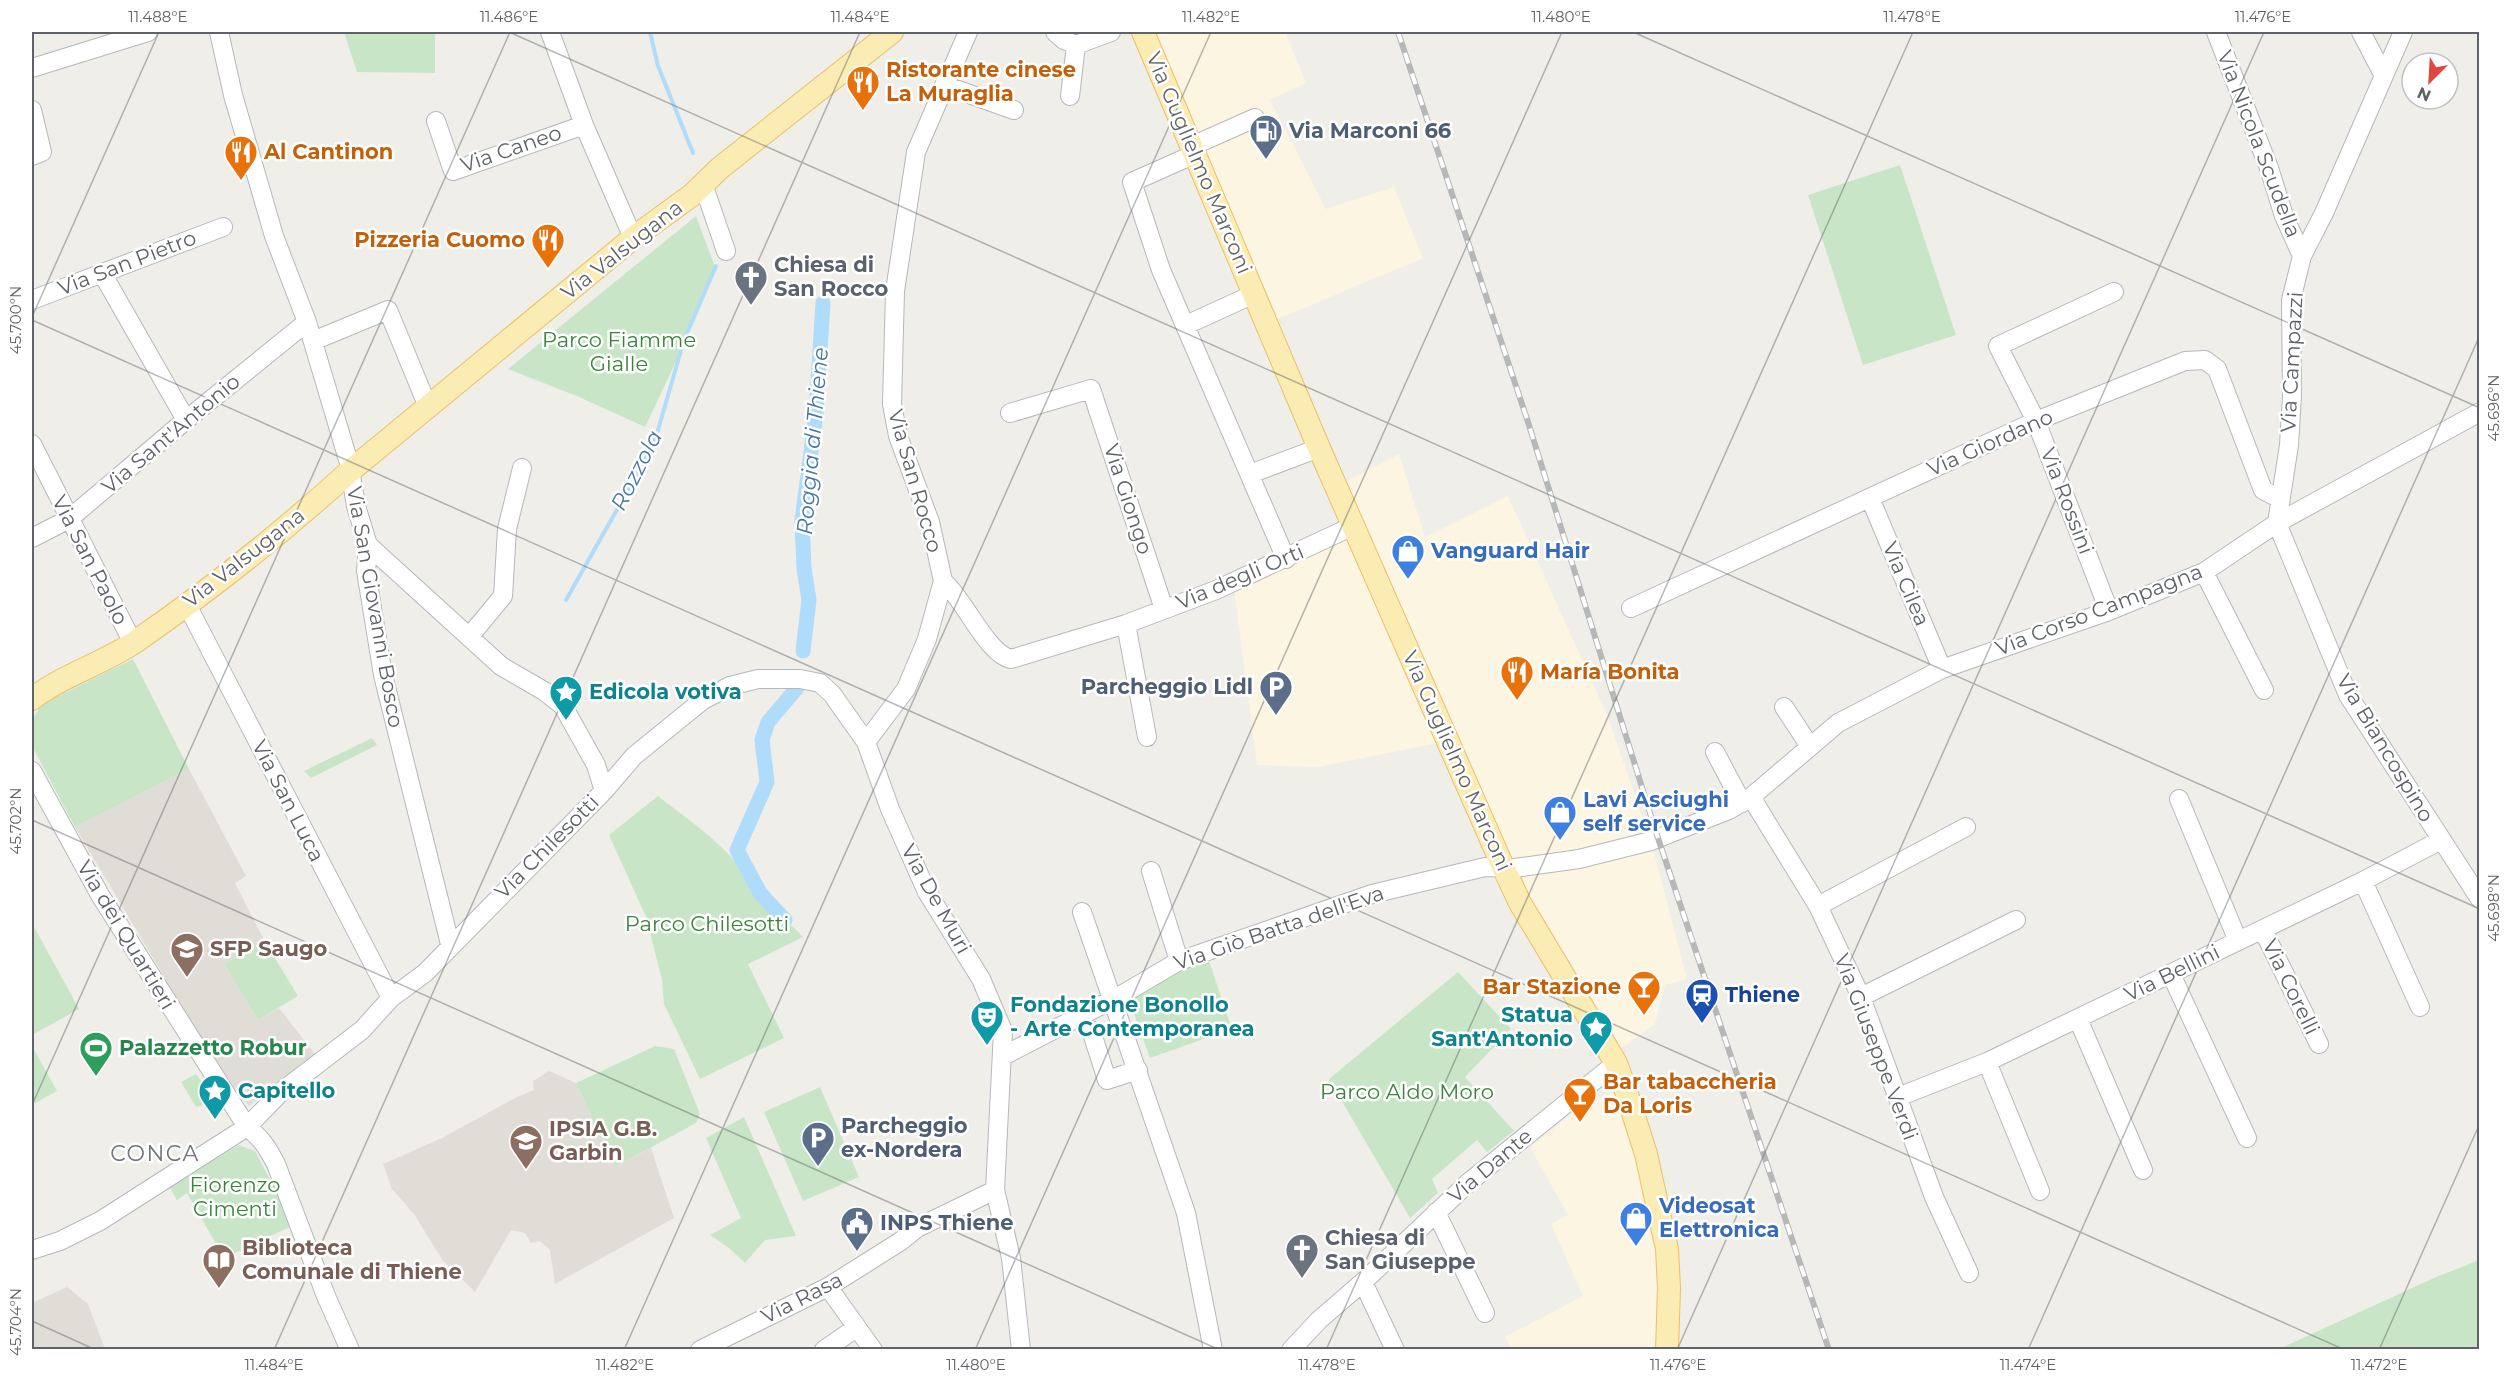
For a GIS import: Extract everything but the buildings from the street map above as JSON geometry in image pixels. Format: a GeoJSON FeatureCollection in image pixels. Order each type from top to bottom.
{"type":"FeatureCollection","features":[{"type":"Feature","properties":{"kind":"main road","name":"Via Valsugana"},"geometry":{"type":"LineString","coordinates":[[36,693],[134,643],[286,526],[633,238],[892,32]]}},
{"type":"Feature","properties":{"kind":"main road","name":"Via Guglielmo Marconi"},"geometry":{"type":"LineString","coordinates":[[1143,32],[1319,448],[1504,869],[1520,903],[1616,1063],[1646,1154],[1667,1249],[1669,1288],[1667,1350]]}},
{"type":"Feature","properties":{"kind":"street"},"geometry":{"type":"LineString","coordinates":[[32,68],[148,32]]}},
{"type":"Feature","properties":{"kind":"street","name":"Via San Giovanni Bosco"},"geometry":{"type":"LineString","coordinates":[[219,32],[233,95],[274,236],[307,322],[351,471],[356,506],[368,545],[366,571],[383,675],[450,944]]}},
{"type":"Feature","properties":{"kind":"street"},"geometry":{"type":"LineString","coordinates":[[550,32],[584,125],[633,238]]}},
{"type":"Feature","properties":{"kind":"street","name":"Via San Rocco"},"geometry":{"type":"LineString","coordinates":[[866,742],[906,689],[927,639],[943,581],[930,522],[898,436],[892,404],[895,291],[916,152],[968,32]]}},
{"type":"Feature","properties":{"kind":"street"},"geometry":{"type":"LineString","coordinates":[[1055,32],[1064,40],[1076,45],[1111,32]]}},
{"type":"Feature","properties":{"kind":"street","name":"Via Nicola Scudella"},"geometry":{"type":"LineString","coordinates":[[2216,32],[2269,168],[2284,216],[2302,256]]}},
{"type":"Feature","properties":{"kind":"street"},"geometry":{"type":"LineString","coordinates":[[2361,32],[2383,74]]}},
{"type":"Feature","properties":{"kind":"street","name":"Via Campazzi"},"geometry":{"type":"LineString","coordinates":[[2277,523],[2289,445],[2292,396],[2291,300],[2302,256],[2324,213],[2403,32]]}},
{"type":"Feature","properties":{"kind":"street"},"geometry":{"type":"LineString","coordinates":[[1070,96],[1076,45]]}},
{"type":"Feature","properties":{"kind":"street"},"geometry":{"type":"LineString","coordinates":[[944,86],[1014,110]]}},
{"type":"Feature","properties":{"kind":"street"},"geometry":{"type":"LineString","coordinates":[[32,110],[37,154]]}},
{"type":"Feature","properties":{"kind":"street"},"geometry":{"type":"LineString","coordinates":[[1255,118],[1132,182],[1161,270],[1286,559]]}},
{"type":"Feature","properties":{"kind":"street","name":"Via Caneo"},"geometry":{"type":"LineString","coordinates":[[436,121],[453,171],[584,125]]}},
{"type":"Feature","properties":{"kind":"street","name":"Via Valsugana"},"geometry":{"type":"LineString","coordinates":[[703,184],[726,251]]}},
{"type":"Feature","properties":{"kind":"street","name":"Via San Pietro"},"geometry":{"type":"LineString","coordinates":[[32,300],[223,227]]}},
{"type":"Feature","properties":{"kind":"street"},"geometry":{"type":"LineString","coordinates":[[102,273],[186,420]]}},
{"type":"Feature","properties":{"kind":"street","name":"Via Rossini"},"geometry":{"type":"LineString","coordinates":[[2109,611],[2036,421],[1998,346],[2114,292]]}},
{"type":"Feature","properties":{"kind":"street","name":"Via Guglielmo Marconi"},"geometry":{"type":"LineString","coordinates":[[1186,325],[1254,294]]}},
{"type":"Feature","properties":{"kind":"street"},"geometry":{"type":"LineString","coordinates":[[313,341],[388,310],[429,406]]}},
{"type":"Feature","properties":{"kind":"street","name":"Via Sant'Antonio"},"geometry":{"type":"LineString","coordinates":[[32,538],[69,519],[307,322]]}},
{"type":"Feature","properties":{"kind":"street","name":"Via Giordano"},"geometry":{"type":"LineString","coordinates":[[1631,608],[2036,421],[2185,361],[2205,360],[2217,369],[2263,490],[2280,500]]}},
{"type":"Feature","properties":{"kind":"street","name":"Via Giongo"},"geometry":{"type":"LineString","coordinates":[[1010,413],[1091,389],[1164,609]]}},
{"type":"Feature","properties":{"kind":"street","name":"Via Corso Campagna"},"geometry":{"type":"LineString","coordinates":[[1504,869],[1579,859],[1651,841],[1747,800],[1838,723],[1942,669],[2109,611],[2204,572],[2277,523],[2480,412]]}},
{"type":"Feature","properties":{"kind":"street","name":"Via San Paolo"},"geometry":{"type":"LineString","coordinates":[[32,444],[134,643]]}},
{"type":"Feature","properties":{"kind":"street"},"geometry":{"type":"LineString","coordinates":[[1250,474],[1319,448]]}},
{"type":"Feature","properties":{"kind":"street"},"geometry":{"type":"LineString","coordinates":[[470,637],[502,596],[507,529],[522,468]]}},
{"type":"Feature","properties":{"kind":"street","name":"Via Cilea"},"geometry":{"type":"LineString","coordinates":[[1870,498],[1942,669]]}},
{"type":"Feature","properties":{"kind":"street","name":"Via Biancospino"},"geometry":{"type":"LineString","coordinates":[[2277,523],[2348,695],[2480,899]]}},
{"type":"Feature","properties":{"kind":"street","name":"Via degli Orti"},"geometry":{"type":"LineString","coordinates":[[943,581],[962,601],[988,643],[1005,658],[1011,659],[1126,624],[1216,590],[1353,526]]}},
{"type":"Feature","properties":{"kind":"street"},"geometry":{"type":"LineString","coordinates":[[368,545],[501,666],[544,691],[563,706],[596,765],[604,791]]}},
{"type":"Feature","properties":{"kind":"street"},"geometry":{"type":"LineString","coordinates":[[2204,572],[2264,690]]}},
{"type":"Feature","properties":{"kind":"street","name":"Via San Luca"},"geometry":{"type":"LineString","coordinates":[[186,603],[391,999]]}},
{"type":"Feature","properties":{"kind":"street"},"geometry":{"type":"LineString","coordinates":[[1126,624],[1147,737]]}},
{"type":"Feature","properties":{"kind":"street","name":"Via Chilesotti"},"geometry":{"type":"LineString","coordinates":[[32,1250],[60,1241],[100,1221],[247,1127],[281,1092],[362,1030],[391,999],[425,973],[450,944],[604,791],[634,756],[703,700],[730,686],[758,679],[800,679],[820,683],[832,694],[866,742]]}},
{"type":"Feature","properties":{"kind":"street"},"geometry":{"type":"LineString","coordinates":[[1784,707],[1809,746]]}},
{"type":"Feature","properties":{"kind":"street","name":"Via De Muri"},"geometry":{"type":"LineString","coordinates":[[866,742],[890,808],[927,892],[981,979],[1003,1031],[995,1190],[1011,1258],[1021,1350]]}},
{"type":"Feature","properties":{"kind":"street"},"geometry":{"type":"LineString","coordinates":[[1715,752],[1747,800]]}},
{"type":"Feature","properties":{"kind":"street","name":"Via dei Quartieri"},"geometry":{"type":"LineString","coordinates":[[32,771],[100,895],[247,1127],[263,1140],[276,1164],[326,1296],[350,1350]]}},
{"type":"Feature","properties":{"kind":"street"},"geometry":{"type":"LineString","coordinates":[[2179,799],[2238,941]]}},
{"type":"Feature","properties":{"kind":"street","name":"Via Giuseppe Verdi"},"geometry":{"type":"LineString","coordinates":[[1747,800],[1818,906],[1861,997],[1934,1197],[1969,1273]]}},
{"type":"Feature","properties":{"kind":"street"},"geometry":{"type":"LineString","coordinates":[[1818,906],[1966,827]]}},
{"type":"Feature","properties":{"kind":"street","name":"Via Bellini"},"geometry":{"type":"LineString","coordinates":[[1898,1097],[1987,1062],[2078,1019],[2363,881],[2441,840]]}},
{"type":"Feature","properties":{"kind":"street","name":"Via Giò Batta dell'Eva"},"geometry":{"type":"LineString","coordinates":[[1003,1056],[1114,999],[1179,961],[1372,894],[1485,867],[1504,869]]}},
{"type":"Feature","properties":{"kind":"street"},"geometry":{"type":"LineString","coordinates":[[1151,871],[1179,961]]}},
{"type":"Feature","properties":{"kind":"street"},"geometry":{"type":"LineString","coordinates":[[2363,881],[2420,1007]]}},
{"type":"Feature","properties":{"kind":"street"},"geometry":{"type":"LineString","coordinates":[[1082,912],[1114,999],[1186,1213],[1213,1350]]}},
{"type":"Feature","properties":{"kind":"street"},"geometry":{"type":"LineString","coordinates":[[1861,997],[2016,920]]}},
{"type":"Feature","properties":{"kind":"street","name":"Via Corelli"},"geometry":{"type":"LineString","coordinates":[[2263,930],[2319,1044]]}},
{"type":"Feature","properties":{"kind":"street"},"geometry":{"type":"LineString","coordinates":[[2171,974],[2247,1138]]}},
{"type":"Feature","properties":{"kind":"street"},"geometry":{"type":"LineString","coordinates":[[2078,1019],[2143,1170]]}},
{"type":"Feature","properties":{"kind":"street"},"geometry":{"type":"LineString","coordinates":[[1090,1030],[1107,1080],[1138,1070]]}},
{"type":"Feature","properties":{"kind":"street"},"geometry":{"type":"LineString","coordinates":[[1987,1062],[2040,1191]]}},
{"type":"Feature","properties":{"kind":"street","name":"Via Dante"},"geometry":{"type":"LineString","coordinates":[[1291,1350],[1319,1320],[1476,1176],[1616,1063]]}},
{"type":"Feature","properties":{"kind":"street","name":"Via Rasa"},"geometry":{"type":"LineString","coordinates":[[700,1350],[828,1287],[901,1242],[917,1227],[995,1190]]}},
{"type":"Feature","properties":{"kind":"street"},"geometry":{"type":"LineString","coordinates":[[1436,1212],[1485,1313]]}},
{"type":"Feature","properties":{"kind":"street"},"geometry":{"type":"LineString","coordinates":[[1363,1282],[1395,1350]]}},
{"type":"Feature","properties":{"kind":"street"},"geometry":{"type":"LineString","coordinates":[[828,1287],[873,1350]]}},
{"type":"Feature","properties":{"kind":"street"},"geometry":{"type":"LineString","coordinates":[[824,1350],[856,1328]]}},
{"type":"Feature","properties":{"kind":"shaded area"},"geometry":{"type":"Polygon","coordinates":[[[1143,32],[1285,32],[1306,83],[1270,100],[1326,209],[1394,187],[1423,258],[1266,324],[1143,32]]]}},
{"type":"Feature","properties":{"kind":"shaded area"},"geometry":{"type":"Polygon","coordinates":[[[1399,454],[1425,537],[1508,496],[1607,715],[1651,841],[1687,979],[1665,985],[1655,1024],[1616,1052],[1515,873],[1448,741],[1318,767],[1257,765],[1234,589],[1344,533],[1335,487],[1399,454]]]}},
{"type":"Feature","properties":{"kind":"shaded area"},"geometry":{"type":"Polygon","coordinates":[[[189,769],[246,876],[235,883],[264,940],[224,964],[258,1020],[279,1008],[315,1054],[249,1106],[210,1057],[167,993],[165,978],[75,827],[189,769]]]}},
{"type":"Feature","properties":{"kind":"shaded area"},"geometry":{"type":"Polygon","coordinates":[[[549,1071],[576,1083],[615,1167],[651,1148],[674,1218],[555,1284],[550,1250],[540,1241],[531,1243],[525,1233],[511,1230],[475,1292],[443,1261],[414,1214],[392,1189],[383,1164],[442,1138],[534,1090],[533,1081],[549,1071]]]}},
{"type":"Feature","properties":{"kind":"shaded area"},"geometry":{"type":"Polygon","coordinates":[[[1614,1092],[1642,1173],[1661,1260],[1660,1349],[1511,1349],[1505,1337],[1583,1296],[1551,1224],[1568,1215],[1530,1147],[1580,1108],[1614,1092]]]}},
{"type":"Feature","properties":{"kind":"shaded area"},"geometry":{"type":"Polygon","coordinates":[[[67,1287],[88,1304],[105,1349],[32,1349],[32,1303],[67,1287]]]}},
{"type":"Feature","properties":{"kind":"green space"},"geometry":{"type":"Polygon","coordinates":[[[344,32],[435,32],[435,73],[357,72],[344,32]]]}},
{"type":"Feature","properties":{"kind":"green space"},"geometry":{"type":"Polygon","coordinates":[[[1900,165],[1956,335],[1863,365],[1808,195],[1900,165]]]}},
{"type":"Feature","properties":{"kind":"green space","name":"Parco Fiamme Gialle"},"geometry":{"type":"Polygon","coordinates":[[[696,216],[715,267],[683,347],[645,427],[579,397],[508,369],[696,216]]]}},
{"type":"Feature","properties":{"kind":"green space"},"geometry":{"type":"Polygon","coordinates":[[[133,659],[189,769],[75,827],[32,746],[32,720],[42,704],[133,659]]]}},
{"type":"Feature","properties":{"kind":"green space"},"geometry":{"type":"Polygon","coordinates":[[[372,738],[377,745],[311,778],[304,771],[372,738]]]}},
{"type":"Feature","properties":{"kind":"green space","name":"Parco Chilesotti"},"geometry":{"type":"Polygon","coordinates":[[[658,796],[721,846],[742,870],[758,897],[803,937],[748,964],[784,1038],[700,1079],[664,1004],[662,980],[646,917],[609,835],[658,796]]]}},
{"type":"Feature","properties":{"kind":"green space"},"geometry":{"type":"Polygon","coordinates":[[[32,923],[79,1009],[32,1035],[32,923]]]}},
{"type":"Feature","properties":{"kind":"green space"},"geometry":{"type":"Polygon","coordinates":[[[264,940],[298,996],[258,1020],[224,964],[264,940]]]}},
{"type":"Feature","properties":{"kind":"green space"},"geometry":{"type":"Polygon","coordinates":[[[1208,958],[1232,1029],[1150,1058],[1129,1000],[1162,979],[1208,958]]]}},
{"type":"Feature","properties":{"kind":"green space","name":"Parco Aldo Moro"},"geometry":{"type":"Polygon","coordinates":[[[1458,972],[1511,1029],[1465,1077],[1514,1131],[1487,1152],[1477,1140],[1432,1179],[1438,1193],[1410,1218],[1329,1079],[1458,972]]]}},
{"type":"Feature","properties":{"kind":"green space"},"geometry":{"type":"Polygon","coordinates":[[[32,1046],[57,1091],[32,1105],[32,1046]]]}},
{"type":"Feature","properties":{"kind":"green space"},"geometry":{"type":"Polygon","coordinates":[[[655,1046],[674,1049],[700,1114],[696,1123],[615,1167],[576,1083],[655,1046]]]}},
{"type":"Feature","properties":{"kind":"green space"},"geometry":{"type":"Polygon","coordinates":[[[196,1074],[208,1091],[210,1103],[196,1107],[181,1082],[196,1074]]]}},
{"type":"Feature","properties":{"kind":"green space"},"geometry":{"type":"Polygon","coordinates":[[[820,1087],[859,1177],[803,1201],[764,1112],[820,1087]]]}},
{"type":"Feature","properties":{"kind":"green space"},"geometry":{"type":"Polygon","coordinates":[[[744,1117],[796,1236],[765,1240],[745,1263],[710,1235],[741,1218],[706,1138],[744,1117]]]}},
{"type":"Feature","properties":{"kind":"green space","name":"Fiorenzo Cimenti"},"geometry":{"type":"Polygon","coordinates":[[[239,1145],[255,1151],[294,1225],[224,1258],[187,1193],[177,1200],[169,1186],[239,1145]]]}},
{"type":"Feature","properties":{"kind":"green space"},"geometry":{"type":"Polygon","coordinates":[[[2479,1260],[2479,1349],[2279,1349],[2434,1278],[2479,1260]]]}},
{"type":"Feature","properties":{"kind":"waterway","name":"Rozzola"},"geometry":{"type":"LineString","coordinates":[[650,32],[658,66],[693,153]]}},
{"type":"Feature","properties":{"kind":"waterway","name":"Rozzola"},"geometry":{"type":"LineString","coordinates":[[566,600],[654,444],[684,340],[716,266]]}},
{"type":"Feature","properties":{"kind":"waterway","name":"Roggia di Thiene"},"geometry":{"type":"LineString","coordinates":[[803,651],[809,600],[804,568],[802,521],[816,413],[823,303]]}},
{"type":"Feature","properties":{"kind":"waterway","name":"Roggia di Thiene"},"geometry":{"type":"LineString","coordinates":[[785,920],[760,893],[737,850],[767,782],[762,740],[768,722],[797,688]]}},
{"type":"Feature","properties":{"kind":"railway"},"geometry":{"type":"LineString","coordinates":[[1398,32],[1528,422],[1655,829],[1829,1350]]}},
{"type":"Feature","properties":{"kind":"place","name":"Ristorante cinese La Muraglia"},"geometry":{"type":"Point","coordinates":[863,111]}},
{"type":"Feature","properties":{"kind":"place","name":"Via Marconi 66"},"geometry":{"type":"Point","coordinates":[1266,160]}},
{"type":"Feature","properties":{"kind":"place","name":"Al Cantinon"},"geometry":{"type":"Point","coordinates":[241,181]}},
{"type":"Feature","properties":{"kind":"place","name":"Pizzeria Cuomo"},"geometry":{"type":"Point","coordinates":[548,269]}},
{"type":"Feature","properties":{"kind":"place","name":"Chiesa di San Rocco"},"geometry":{"type":"Point","coordinates":[751,306]}},
{"type":"Feature","properties":{"kind":"place","name":"Vanguard Hair"},"geometry":{"type":"Point","coordinates":[1408,580]}},
{"type":"Feature","properties":{"kind":"place","name":"María Bonita"},"geometry":{"type":"Point","coordinates":[1517,701]}},
{"type":"Feature","properties":{"kind":"place","name":"Parcheggio Lidl"},"geometry":{"type":"Point","coordinates":[1276,716]}},
{"type":"Feature","properties":{"kind":"place","name":"Edicola votiva"},"geometry":{"type":"Point","coordinates":[566,721]}},
{"type":"Feature","properties":{"kind":"place","name":"Lavi Asciughi self service"},"geometry":{"type":"Point","coordinates":[1560,841]}},
{"type":"Feature","properties":{"kind":"place","name":"SFP Saugo"},"geometry":{"type":"Point","coordinates":[187,978]}},
{"type":"Feature","properties":{"kind":"place","name":"Bar Stazione"},"geometry":{"type":"Point","coordinates":[1644,1016]}},
{"type":"Feature","properties":{"kind":"place","name":"Thiene"},"geometry":{"type":"Point","coordinates":[1702,1024]}},
{"type":"Feature","properties":{"kind":"place","name":"Fondazione Bonollo - Arte Contemporanea"},"geometry":{"type":"Point","coordinates":[987,1046]}},
{"type":"Feature","properties":{"kind":"place","name":"Statua Sant'Antonio"},"geometry":{"type":"Point","coordinates":[1596,1056]}},
{"type":"Feature","properties":{"kind":"place","name":"Palazzetto Robur"},"geometry":{"type":"Point","coordinates":[96,1077]}},
{"type":"Feature","properties":{"kind":"place","name":"Capitello"},"geometry":{"type":"Point","coordinates":[215,1120]}},
{"type":"Feature","properties":{"kind":"place","name":"Bar tabaccheria Da Loris"},"geometry":{"type":"Point","coordinates":[1580,1123]}},
{"type":"Feature","properties":{"kind":"place","name":"Parcheggio ex-Nordera"},"geometry":{"type":"Point","coordinates":[818,1167]}},
{"type":"Feature","properties":{"kind":"place","name":"IPSIA G.B. Garbin"},"geometry":{"type":"Point","coordinates":[526,1170]}},
{"type":"Feature","properties":{"kind":"place","name":"Videosat Elettronica"},"geometry":{"type":"Point","coordinates":[1636,1247]}},
{"type":"Feature","properties":{"kind":"place","name":"INPS Thiene"},"geometry":{"type":"Point","coordinates":[857,1252]}},
{"type":"Feature","properties":{"kind":"place","name":"Chiesa di San Giuseppe"},"geometry":{"type":"Point","coordinates":[1302,1279]}},
{"type":"Feature","properties":{"kind":"place","name":"Biblioteca Comunale di Thiene"},"geometry":{"type":"Point","coordinates":[219,1289]}},
{"type":"Feature","properties":{"kind":"district","name":"CONCA"},"geometry":{"type":"Point","coordinates":[155,1153]}}]}
